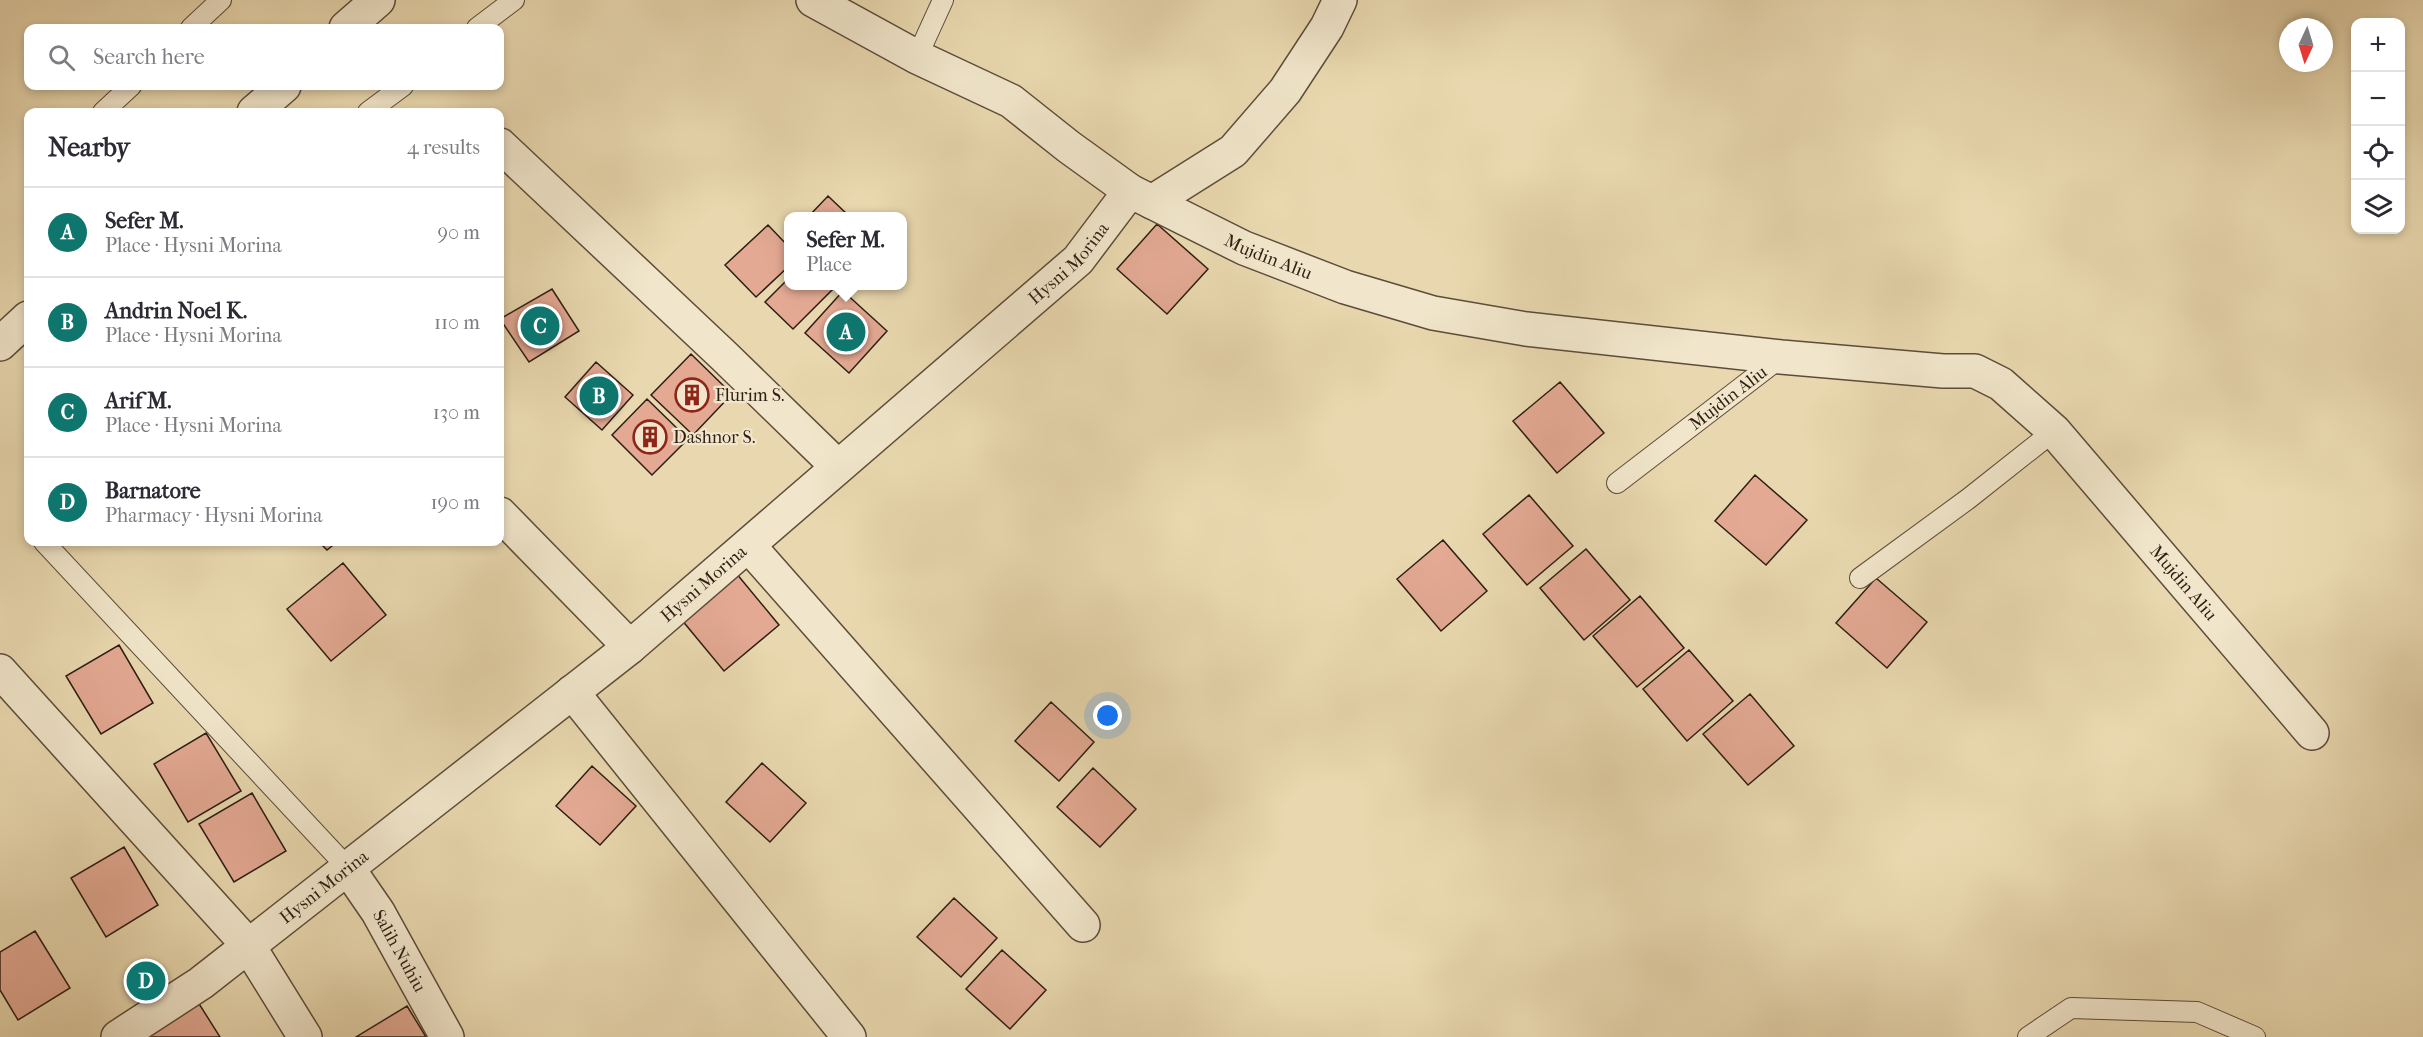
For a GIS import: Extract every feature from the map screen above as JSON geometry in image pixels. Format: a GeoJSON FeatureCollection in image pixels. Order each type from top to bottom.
{"type":"FeatureCollection","features":[{"type":"Feature","properties":{"kind":"street"},"geometry":{"type":"LineString","coordinates":[[351,24],[378,0]]}},
{"type":"Feature","properties":{"kind":"street","name":"Mujdin Aliu"},"geometry":{"type":"LineString","coordinates":[[813,0],[917,57],[1011,101],[1069,147],[1141,196],[1244,248],[1345,287],[1433,313],[1526,329],[1781,357],[1943,371],[1975,371],[2001,384],[2055,431],[2312,733]]}},
{"type":"Feature","properties":{"kind":"street"},"geometry":{"type":"LineString","coordinates":[[1141,196],[1233,151],[1285,91],[1327,27],[1340,0]]}},
{"type":"Feature","properties":{"kind":"street"},"geometry":{"type":"LineString","coordinates":[[259,108],[279,90]]}},
{"type":"Feature","properties":{"kind":"street"},"geometry":{"type":"LineString","coordinates":[[504,149],[838,467]]}},
{"type":"Feature","properties":{"kind":"street","name":"Hysni Morina"},"geometry":{"type":"LineString","coordinates":[[118,1037],[201,983],[630,647],[1078,260],[1141,196]]}},
{"type":"Feature","properties":{"kind":"street"},"geometry":{"type":"LineString","coordinates":[[0,344],[24,322]]}},
{"type":"Feature","properties":{"kind":"street"},"geometry":{"type":"LineString","coordinates":[[504,518],[630,647]]}},
{"type":"Feature","properties":{"kind":"street"},"geometry":{"type":"LineString","coordinates":[[749,546],[1083,925]]}},
{"type":"Feature","properties":{"kind":"street"},"geometry":{"type":"LineString","coordinates":[[0,671],[248,945],[304,1037]]}},
{"type":"Feature","properties":{"kind":"street"},"geometry":{"type":"LineString","coordinates":[[572,692],[849,1037]]}},
{"type":"Feature","properties":{"kind":"street","name":"Salih Nuhiu"},"geometry":{"type":"LineString","coordinates":[[347,867],[378,912],[447,1037]]}},
{"type":"Feature","properties":{"kind":"lane"},"geometry":{"type":"LineString","coordinates":[[195,24],[221,0]]}},
{"type":"Feature","properties":{"kind":"lane"},"geometry":{"type":"LineString","coordinates":[[482,24],[514,0]]}},
{"type":"Feature","properties":{"kind":"lane"},"geometry":{"type":"LineString","coordinates":[[917,57],[943,0]]}},
{"type":"Feature","properties":{"kind":"lane"},"geometry":{"type":"LineString","coordinates":[[107,108],[127,90]]}},
{"type":"Feature","properties":{"kind":"lane"},"geometry":{"type":"LineString","coordinates":[[373,108],[398,90]]}},
{"type":"Feature","properties":{"kind":"lane","name":"Mujdin Aliu"},"geometry":{"type":"LineString","coordinates":[[1617,483],[1781,357]]}},
{"type":"Feature","properties":{"kind":"lane"},"geometry":{"type":"LineString","coordinates":[[1860,578],[1968,499],[2055,431]]}},
{"type":"Feature","properties":{"kind":"lane"},"geometry":{"type":"LineString","coordinates":[[48,546],[347,867]]}},
{"type":"Feature","properties":{"kind":"lane"},"geometry":{"type":"LineString","coordinates":[[2028,1037],[2071,1008],[2197,1012],[2255,1037]]}},
{"type":"Feature","properties":{"kind":"building"},"geometry":{"type":"Polygon","coordinates":[[[828,196],[845,212],[813,212],[828,196]]]}},
{"type":"Feature","properties":{"kind":"building"},"geometry":{"type":"Polygon","coordinates":[[[1157,224],[1208,269],[1167,314],[1117,269],[1157,224]]]}},
{"type":"Feature","properties":{"kind":"building"},"geometry":{"type":"Polygon","coordinates":[[[768,225],[784,242],[784,271],[756,297],[725,265],[768,225]]]}},
{"type":"Feature","properties":{"kind":"building"},"geometry":{"type":"Polygon","coordinates":[[[784,283],[784,290],[832,290],[793,329],[765,302],[784,283]]]}},
{"type":"Feature","properties":{"kind":"building"},"geometry":{"type":"Polygon","coordinates":[[[552,289],[579,331],[529,362],[504,325],[504,317],[552,289]]]}},
{"type":"Feature","properties":{"kind":"building"},"geometry":{"type":"Polygon","coordinates":[[[843,291],[887,331],[849,373],[805,333],[843,291]]]}},
{"type":"Feature","properties":{"kind":"building","name":"Flurim S."},"geometry":{"type":"Polygon","coordinates":[[[691,354],[732,394],[693,435],[651,395],[691,354]]]}},
{"type":"Feature","properties":{"kind":"building"},"geometry":{"type":"Polygon","coordinates":[[[596,362],[633,395],[602,430],[565,397],[596,362]]]}},
{"type":"Feature","properties":{"kind":"building"},"geometry":{"type":"Polygon","coordinates":[[[1560,382],[1604,433],[1557,473],[1513,421],[1560,382]]]}},
{"type":"Feature","properties":{"kind":"building","name":"Dashnor S."},"geometry":{"type":"Polygon","coordinates":[[[647,399],[688,439],[652,475],[612,435],[647,399]]]}},
{"type":"Feature","properties":{"kind":"building"},"geometry":{"type":"Polygon","coordinates":[[[1755,475],[1807,520],[1766,565],[1715,521],[1755,475]]]}},
{"type":"Feature","properties":{"kind":"building"},"geometry":{"type":"Polygon","coordinates":[[[1529,495],[1573,546],[1527,585],[1483,534],[1529,495]]]}},
{"type":"Feature","properties":{"kind":"building"},"geometry":{"type":"Polygon","coordinates":[[[1443,540],[1487,591],[1441,631],[1397,579],[1443,540]]]}},
{"type":"Feature","properties":{"kind":"building"},"geometry":{"type":"Polygon","coordinates":[[[1586,549],[1630,600],[1584,640],[1540,588],[1586,549]]]}},
{"type":"Feature","properties":{"kind":"building"},"geometry":{"type":"Polygon","coordinates":[[[343,563],[386,615],[331,661],[287,609],[343,563]]]}},
{"type":"Feature","properties":{"kind":"building"},"geometry":{"type":"Polygon","coordinates":[[[736,573],[779,625],[724,671],[681,619],[736,573]]]}},
{"type":"Feature","properties":{"kind":"building"},"geometry":{"type":"Polygon","coordinates":[[[1876,578],[1927,622],[1887,668],[1836,623],[1876,578]]]}},
{"type":"Feature","properties":{"kind":"building"},"geometry":{"type":"Polygon","coordinates":[[[1640,596],[1684,648],[1637,687],[1593,636],[1640,596]]]}},
{"type":"Feature","properties":{"kind":"building"},"geometry":{"type":"Polygon","coordinates":[[[119,645],[153,703],[101,734],[66,676],[119,645]]]}},
{"type":"Feature","properties":{"kind":"building"},"geometry":{"type":"Polygon","coordinates":[[[1689,650],[1733,701],[1687,741],[1643,689],[1689,650]]]}},
{"type":"Feature","properties":{"kind":"building"},"geometry":{"type":"Polygon","coordinates":[[[1750,694],[1794,746],[1748,785],[1703,734],[1750,694]]]}},
{"type":"Feature","properties":{"kind":"building"},"geometry":{"type":"Polygon","coordinates":[[[1051,702],[1094,742],[1059,781],[1015,741],[1051,702]]]}},
{"type":"Feature","properties":{"kind":"building"},"geometry":{"type":"Polygon","coordinates":[[[206,733],[241,791],[188,822],[154,764],[206,733]]]}},
{"type":"Feature","properties":{"kind":"building"},"geometry":{"type":"Polygon","coordinates":[[[762,763],[806,803],[770,842],[726,802],[762,763]]]}},
{"type":"Feature","properties":{"kind":"building"},"geometry":{"type":"Polygon","coordinates":[[[592,766],[636,806],[600,845],[556,806],[592,766]]]}},
{"type":"Feature","properties":{"kind":"building"},"geometry":{"type":"Polygon","coordinates":[[[1093,768],[1136,809],[1100,847],[1057,807],[1093,768]]]}},
{"type":"Feature","properties":{"kind":"building"},"geometry":{"type":"Polygon","coordinates":[[[252,793],[286,851],[234,882],[199,824],[252,793]]]}},
{"type":"Feature","properties":{"kind":"building"},"geometry":{"type":"Polygon","coordinates":[[[124,847],[158,905],[106,937],[71,878],[124,847]]]}},
{"type":"Feature","properties":{"kind":"building"},"geometry":{"type":"Polygon","coordinates":[[[954,898],[997,938],[961,977],[917,937],[954,898]]]}},
{"type":"Feature","properties":{"kind":"building"},"geometry":{"type":"Polygon","coordinates":[[[35,931],[70,988],[18,1020],[0,990],[0,952],[35,931]]]}},
{"type":"Feature","properties":{"kind":"building"},"geometry":{"type":"Polygon","coordinates":[[[1002,950],[1046,990],[1010,1029],[966,989],[1002,950]]]}},
{"type":"Feature","properties":{"kind":"building"},"geometry":{"type":"Polygon","coordinates":[[[196,999],[220,1037],[148,1037],[144,1030],[196,999]]]}},
{"type":"Feature","properties":{"kind":"building"},"geometry":{"type":"Polygon","coordinates":[[[407,1006],[426,1037],[356,1037],[407,1006]]]}},
{"type":"Feature","properties":{"kind":"place","name":"Arif M."},"geometry":{"type":"Point","coordinates":[540,326]}},
{"type":"Feature","properties":{"kind":"place","name":"Sefer M."},"geometry":{"type":"Point","coordinates":[846,332]}},
{"type":"Feature","properties":{"kind":"place","name":"Flurim S."},"geometry":{"type":"Point","coordinates":[692,395]}},
{"type":"Feature","properties":{"kind":"place","name":"Andrin Noel K."},"geometry":{"type":"Point","coordinates":[599,396]}},
{"type":"Feature","properties":{"kind":"place","name":"Dashnor S."},"geometry":{"type":"Point","coordinates":[650,437]}},
{"type":"Feature","properties":{"kind":"place","name":"Barnatore"},"geometry":{"type":"Point","coordinates":[146,981]}}]}
